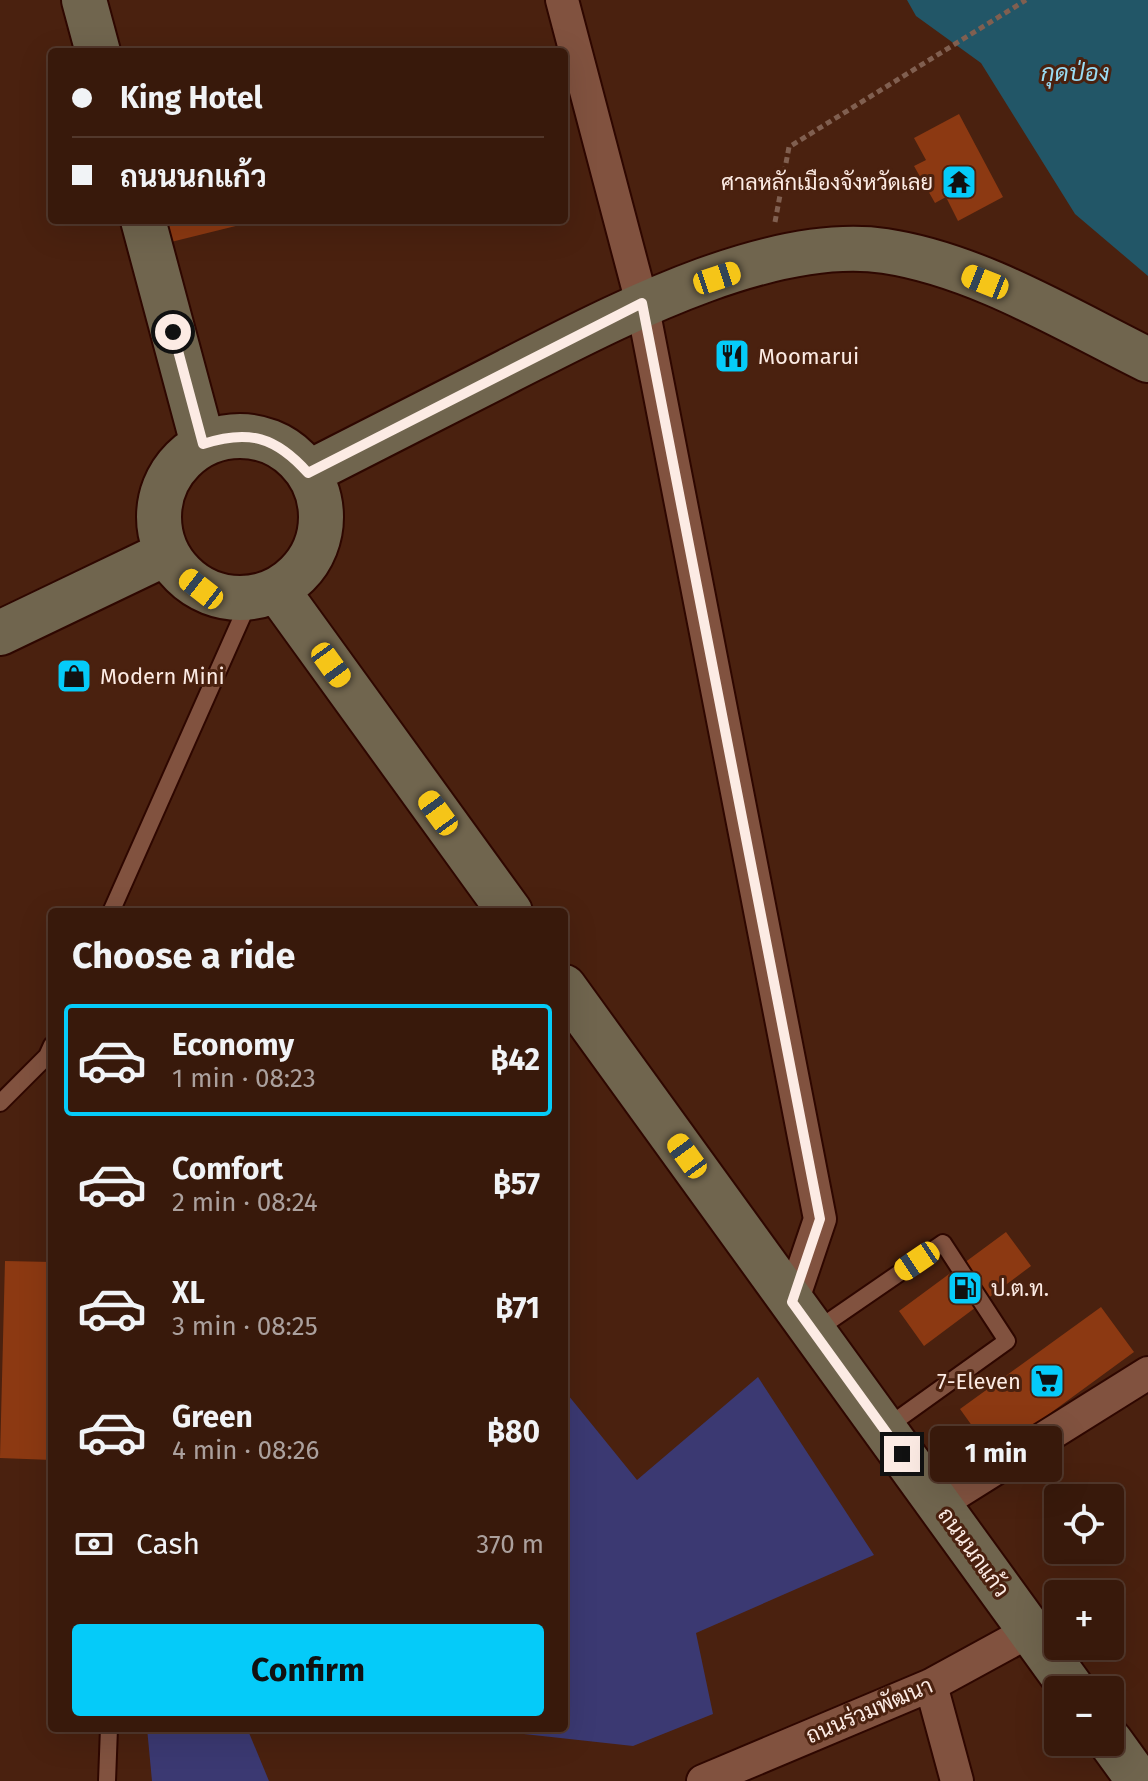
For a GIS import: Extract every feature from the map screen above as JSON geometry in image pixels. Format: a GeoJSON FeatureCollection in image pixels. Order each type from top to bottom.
{"type":"FeatureCollection","features":[{"type":"Feature","properties":{"kind":"main road"},"geometry":{"type":"LineString","coordinates":[[84,0],[97,48]]}},
{"type":"Feature","properties":{"kind":"main road"},"geometry":{"type":"LineString","coordinates":[[144,224],[203,444]]}},
{"type":"Feature","properties":{"kind":"main road"},"geometry":{"type":"LineString","coordinates":[[308,473],[642,303],[767,261],[819,251],[883,251],[940,264],[1007,291],[1148,360]]}},
{"type":"Feature","properties":{"kind":"main road"},"geometry":{"type":"LineString","coordinates":[[225,437],[260,439],[292,455],[308,473],[319,498],[321,525],[314,552],[299,574],[264,594],[225,598],[201,589],[181,574],[167,553],[159,529],[160,503],[167,480],[182,459],[203,444],[225,437]]}},
{"type":"Feature","properties":{"kind":"main road"},"geometry":{"type":"LineString","coordinates":[[0,633],[167,553]]}},
{"type":"Feature","properties":{"kind":"main road"},"geometry":{"type":"LineString","coordinates":[[264,594],[507,908]]}},
{"type":"Feature","properties":{"kind":"main road","name":"ถนนนกแก้ว"},"geometry":{"type":"LineString","coordinates":[[568,993],[1063,1676]]}},
{"type":"Feature","properties":{"kind":"main road"},"geometry":{"type":"LineString","coordinates":[[1121,1756],[1139,1781]]}},
{"type":"Feature","properties":{"kind":"street"},"geometry":{"type":"LineString","coordinates":[[562,0],[642,303],[820,1219],[803,1317]]}},
{"type":"Feature","properties":{"kind":"street"},"geometry":{"type":"LineString","coordinates":[[939,1504],[1143,1387]]}},
{"type":"Feature","properties":{"kind":"street","name":"ถนนร่วมพัฒนา"},"geometry":{"type":"LineString","coordinates":[[703,1781],[931,1685],[1030,1631]]}},
{"type":"Feature","properties":{"kind":"street"},"geometry":{"type":"LineString","coordinates":[[931,1685],[957,1781]]}},
{"type":"Feature","properties":{"kind":"lane"},"geometry":{"type":"LineString","coordinates":[[113,908],[264,594]]}},
{"type":"Feature","properties":{"kind":"lane"},"geometry":{"type":"LineString","coordinates":[[0,1103],[48,1054]]}},
{"type":"Feature","properties":{"kind":"lane"},"geometry":{"type":"LineString","coordinates":[[803,1317],[943,1243],[1007,1341],[884,1429]]}},
{"type":"Feature","properties":{"kind":"lane"},"geometry":{"type":"LineString","coordinates":[[107,1781],[109,1732]]}},
{"type":"Feature","properties":{"kind":"path"},"geometry":{"type":"LineString","coordinates":[[767,261],[789,147],[1026,0]]}},
{"type":"Feature","properties":{"kind":"shaded area"},"geometry":{"type":"Polygon","coordinates":[[[758,1377],[874,1555],[696,1633],[713,1714],[633,1746],[506,1732],[568,1732],[568,1395],[637,1480],[758,1377]]]}},
{"type":"Feature","properties":{"kind":"shaded area"},"geometry":{"type":"Polygon","coordinates":[[[147,1732],[249,1732],[269,1781],[152,1781],[147,1732]]]}},
{"type":"Feature","properties":{"kind":"water","name":"กุดป่อง"},"geometry":{"type":"Polygon","coordinates":[[[907,0],[1148,0],[1148,276],[1075,214],[981,63],[916,16],[907,0]]]}},
{"type":"Feature","properties":{"kind":"building","name":"ศาลหลักเมืองจังหวัดเลย"},"geometry":{"type":"Polygon","coordinates":[[[959,114],[1003,197],[958,221],[946,197],[935,203],[914,166],[926,160],[914,138],[959,114]]]}},
{"type":"Feature","properties":{"kind":"building"},"geometry":{"type":"Polygon","coordinates":[[[166,224],[244,224],[171,242],[166,224]]]}},
{"type":"Feature","properties":{"kind":"building","name":"ป.ต.ท."},"geometry":{"type":"Polygon","coordinates":[[[1006,1232],[1031,1266],[924,1346],[899,1311],[1006,1232]]]}},
{"type":"Feature","properties":{"kind":"building"},"geometry":{"type":"Polygon","coordinates":[[[5,1261],[48,1262],[48,1460],[0,1458],[5,1261]]]}},
{"type":"Feature","properties":{"kind":"building","name":"7-Eleven"},"geometry":{"type":"Polygon","coordinates":[[[1101,1307],[1134,1352],[993,1455],[960,1409],[1101,1307]]]}},
{"type":"Feature","properties":{"kind":"place","name":"ศาลหลักเมืองจังหวัดเลย"},"geometry":{"type":"Point","coordinates":[959,182]}},
{"type":"Feature","properties":{"kind":"place","name":"Moomarui"},"geometry":{"type":"Point","coordinates":[732,356]}},
{"type":"Feature","properties":{"kind":"place","name":"Modern Mini"},"geometry":{"type":"Point","coordinates":[74,676]}},
{"type":"Feature","properties":{"kind":"place","name":"ป.ต.ท."},"geometry":{"type":"Point","coordinates":[965,1288]}},
{"type":"Feature","properties":{"kind":"place","name":"7-Eleven"},"geometry":{"type":"Point","coordinates":[1047,1381]}},
{"type":"Feature","properties":{"kind":"route"},"geometry":{"type":"LineString","coordinates":[[173,332],[203,444],[225,437],[249,436],[272,442],[292,455],[308,473],[642,303],[820,1219],[792,1302],[902,1454]]}}]}
